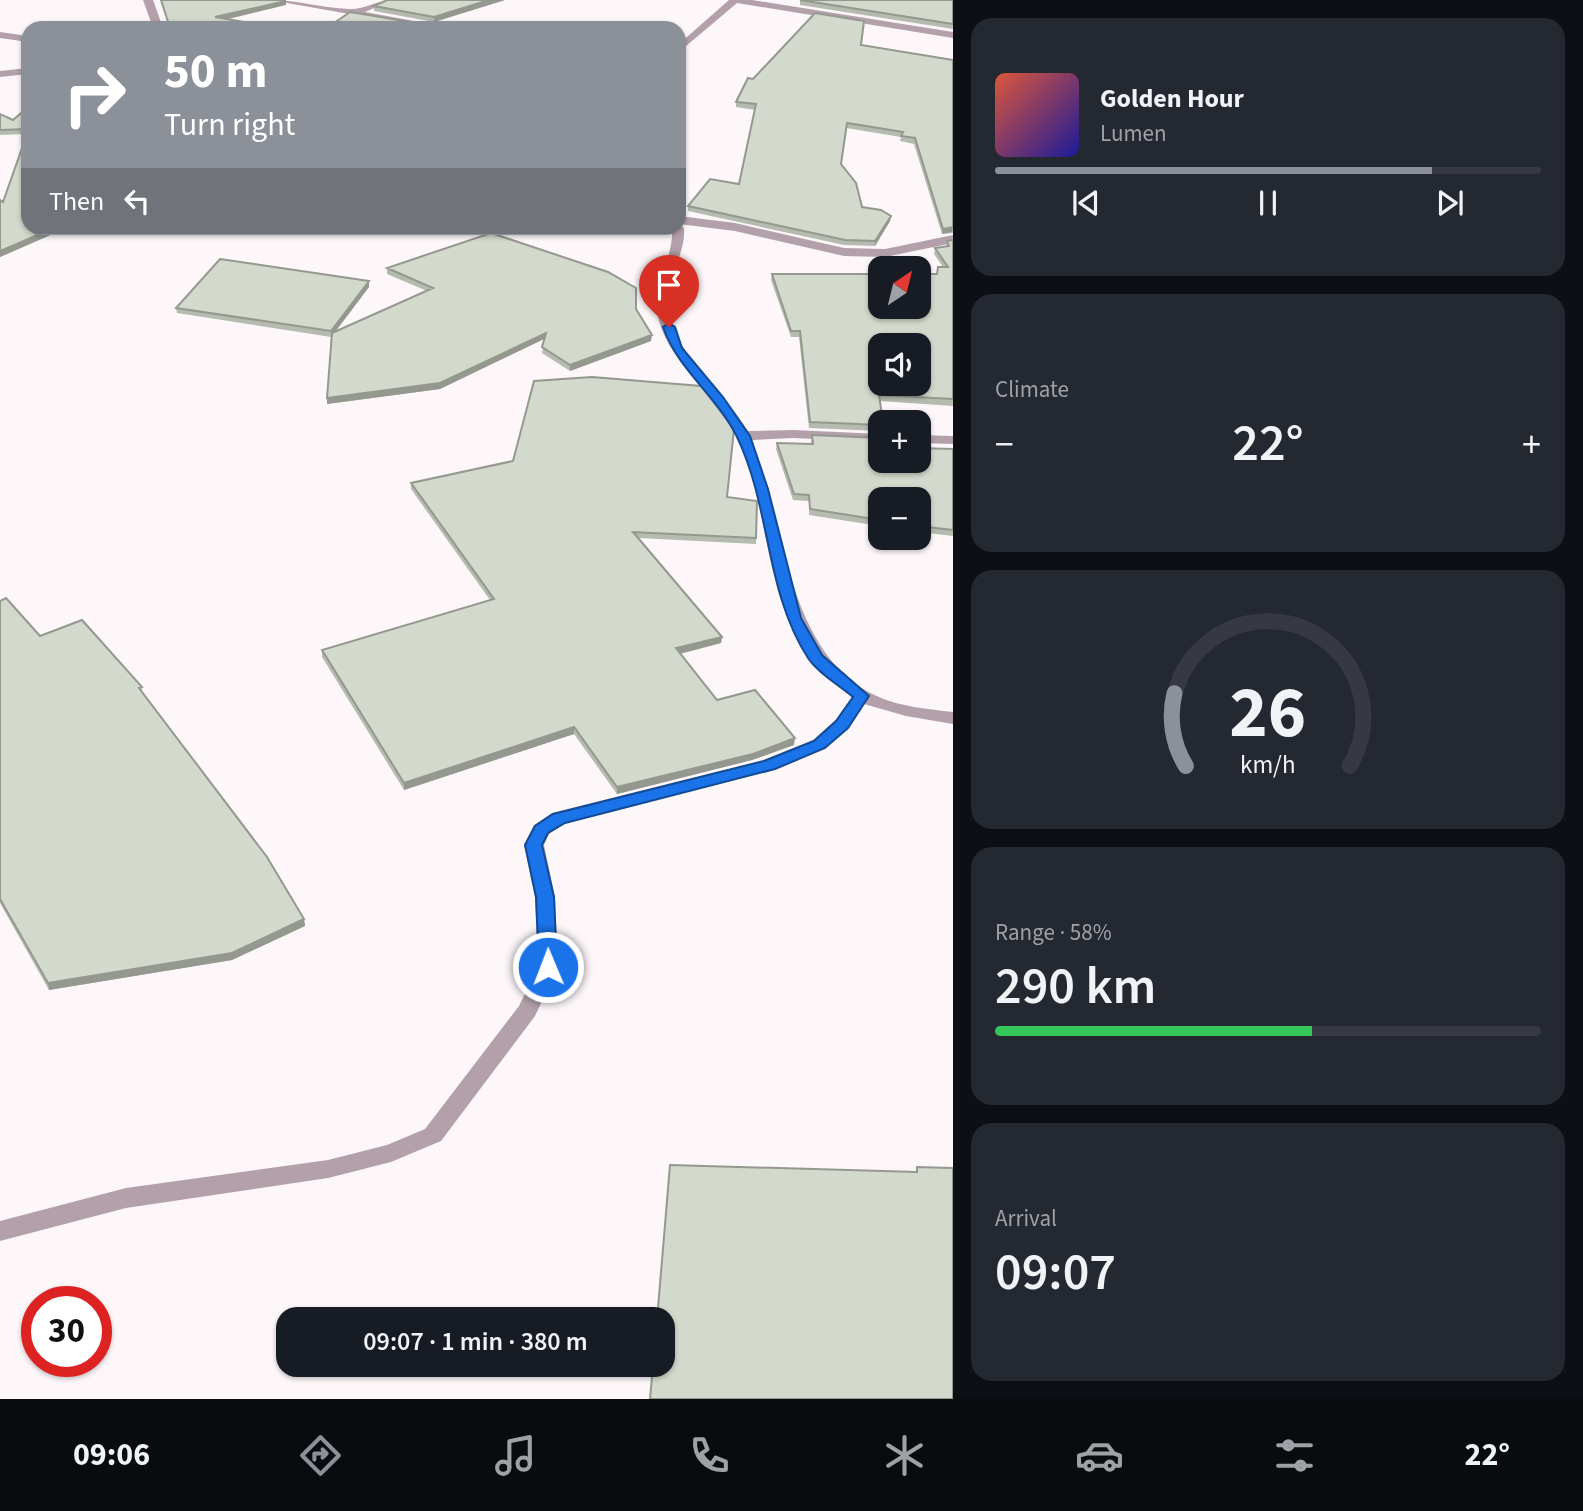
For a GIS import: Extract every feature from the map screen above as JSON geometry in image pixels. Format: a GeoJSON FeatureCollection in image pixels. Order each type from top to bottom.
{"type":"FeatureCollection","features":[{"type":"Feature","properties":{"kind":"street"},"geometry":{"type":"LineString","coordinates":[[148,0],[156,21]]}},
{"type":"Feature","properties":{"kind":"street"},"geometry":{"type":"LineString","coordinates":[[275,0],[406,21]]}},
{"type":"Feature","properties":{"kind":"street"},"geometry":{"type":"LineString","coordinates":[[353,12],[388,0]]}},
{"type":"Feature","properties":{"kind":"street"},"geometry":{"type":"LineString","coordinates":[[686,43],[735,0],[953,35]]}},
{"type":"Feature","properties":{"kind":"street"},"geometry":{"type":"LineString","coordinates":[[0,35],[21,38]]}},
{"type":"Feature","properties":{"kind":"street"},"geometry":{"type":"LineString","coordinates":[[0,74],[21,72]]}},
{"type":"Feature","properties":{"kind":"street"},"geometry":{"type":"LineString","coordinates":[[686,221],[735,227],[844,252],[885,253],[953,239]]}},
{"type":"Feature","properties":{"kind":"street"},"geometry":{"type":"LineString","coordinates":[[678,235],[676,258],[661,290],[662,305],[677,348],[719,400],[743,436],[761,489],[794,618],[816,658],[861,696],[901,709],[953,718]]}},
{"type":"Feature","properties":{"kind":"street"},"geometry":{"type":"LineString","coordinates":[[743,436],[793,434],[868,437]]}},
{"type":"Feature","properties":{"kind":"street"},"geometry":{"type":"LineString","coordinates":[[931,439],[953,440]]}},
{"type":"Feature","properties":{"kind":"street"},"geometry":{"type":"LineString","coordinates":[[0,1231],[126,1198],[328,1169],[391,1153],[433,1135],[527,1010],[548,967],[545,897],[534,845],[541,830],[559,818],[769,765],[819,744],[842,724],[861,696]]}},
{"type":"Feature","properties":{"kind":"building"},"geometry":{"type":"Polygon","coordinates":[[[161,0],[286,1],[215,17],[238,21],[168,21],[161,0]]]}},
{"type":"Feature","properties":{"kind":"building"},"geometry":{"type":"Polygon","coordinates":[[[387,0],[489,0],[434,17],[374,6],[387,0]]]}},
{"type":"Feature","properties":{"kind":"building"},"geometry":{"type":"Polygon","coordinates":[[[800,0],[953,0],[953,24],[800,0]]]}},
{"type":"Feature","properties":{"kind":"building"},"geometry":{"type":"Polygon","coordinates":[[[350,12],[405,21],[337,21],[350,12]]]}},
{"type":"Feature","properties":{"kind":"building"},"geometry":{"type":"Polygon","coordinates":[[[815,13],[864,21],[861,45],[953,60],[953,227],[943,229],[915,138],[901,136],[903,132],[847,123],[841,164],[856,183],[862,207],[881,210],[891,216],[875,241],[845,240],[688,206],[710,179],[739,184],[756,104],[736,102],[748,78],[753,79],[815,13]]]}},
{"type":"Feature","properties":{"kind":"building"},"geometry":{"type":"Polygon","coordinates":[[[21,113],[21,129],[0,130],[0,114],[13,120],[21,113]]]}},
{"type":"Feature","properties":{"kind":"building"},"geometry":{"type":"Polygon","coordinates":[[[21,151],[21,235],[38,235],[0,251],[0,200],[3,202],[21,151]]]}},
{"type":"Feature","properties":{"kind":"building"},"geometry":{"type":"Polygon","coordinates":[[[485,235],[497,235],[608,272],[636,288],[636,309],[652,335],[570,365],[542,347],[546,333],[440,383],[327,398],[332,333],[433,288],[387,268],[485,235]]]}},
{"type":"Feature","properties":{"kind":"building"},"geometry":{"type":"Polygon","coordinates":[[[953,240],[953,399],[898,396],[931,396],[931,333],[868,333],[868,396],[879,396],[881,410],[868,410],[868,424],[810,422],[800,331],[791,331],[772,274],[868,274],[868,319],[931,319],[931,274],[937,274],[938,267],[948,267],[935,248],[949,246],[947,241],[953,240]]]}},
{"type":"Feature","properties":{"kind":"building"},"geometry":{"type":"Polygon","coordinates":[[[220,259],[369,281],[331,331],[176,308],[220,259]]]}},
{"type":"Feature","properties":{"kind":"building"},"geometry":{"type":"Polygon","coordinates":[[[592,377],[701,386],[734,429],[727,497],[757,501],[756,538],[633,532],[722,637],[676,648],[717,700],[755,690],[795,738],[753,754],[617,787],[574,727],[404,783],[322,650],[494,599],[411,483],[513,461],[534,381],[592,377]]]}},
{"type":"Feature","properties":{"kind":"building"},"geometry":{"type":"Polygon","coordinates":[[[812,435],[868,437],[868,473],[931,473],[931,448],[953,449],[953,530],[931,527],[931,487],[868,487],[868,518],[810,509],[809,495],[794,494],[777,443],[813,444],[812,435]]]}},
{"type":"Feature","properties":{"kind":"building"},"geometry":{"type":"Polygon","coordinates":[[[6,598],[40,636],[82,620],[142,687],[139,688],[267,857],[304,919],[232,953],[48,983],[0,899],[0,601],[6,598]]]}},
{"type":"Feature","properties":{"kind":"building"},"geometry":{"type":"Polygon","coordinates":[[[670,1165],[917,1172],[917,1167],[953,1168],[953,1399],[650,1399],[652,1377],[675,1377],[675,1307],[658,1307],[670,1165]]]}},
{"type":"Feature","properties":{"kind":"route"},"geometry":{"type":"LineString","coordinates":[[548,967],[545,897],[534,845],[541,830],[559,818],[769,765],[819,744],[842,724],[861,696],[816,658],[794,618],[761,489],[743,436],[719,400],[677,348],[669,327]]}}]}
